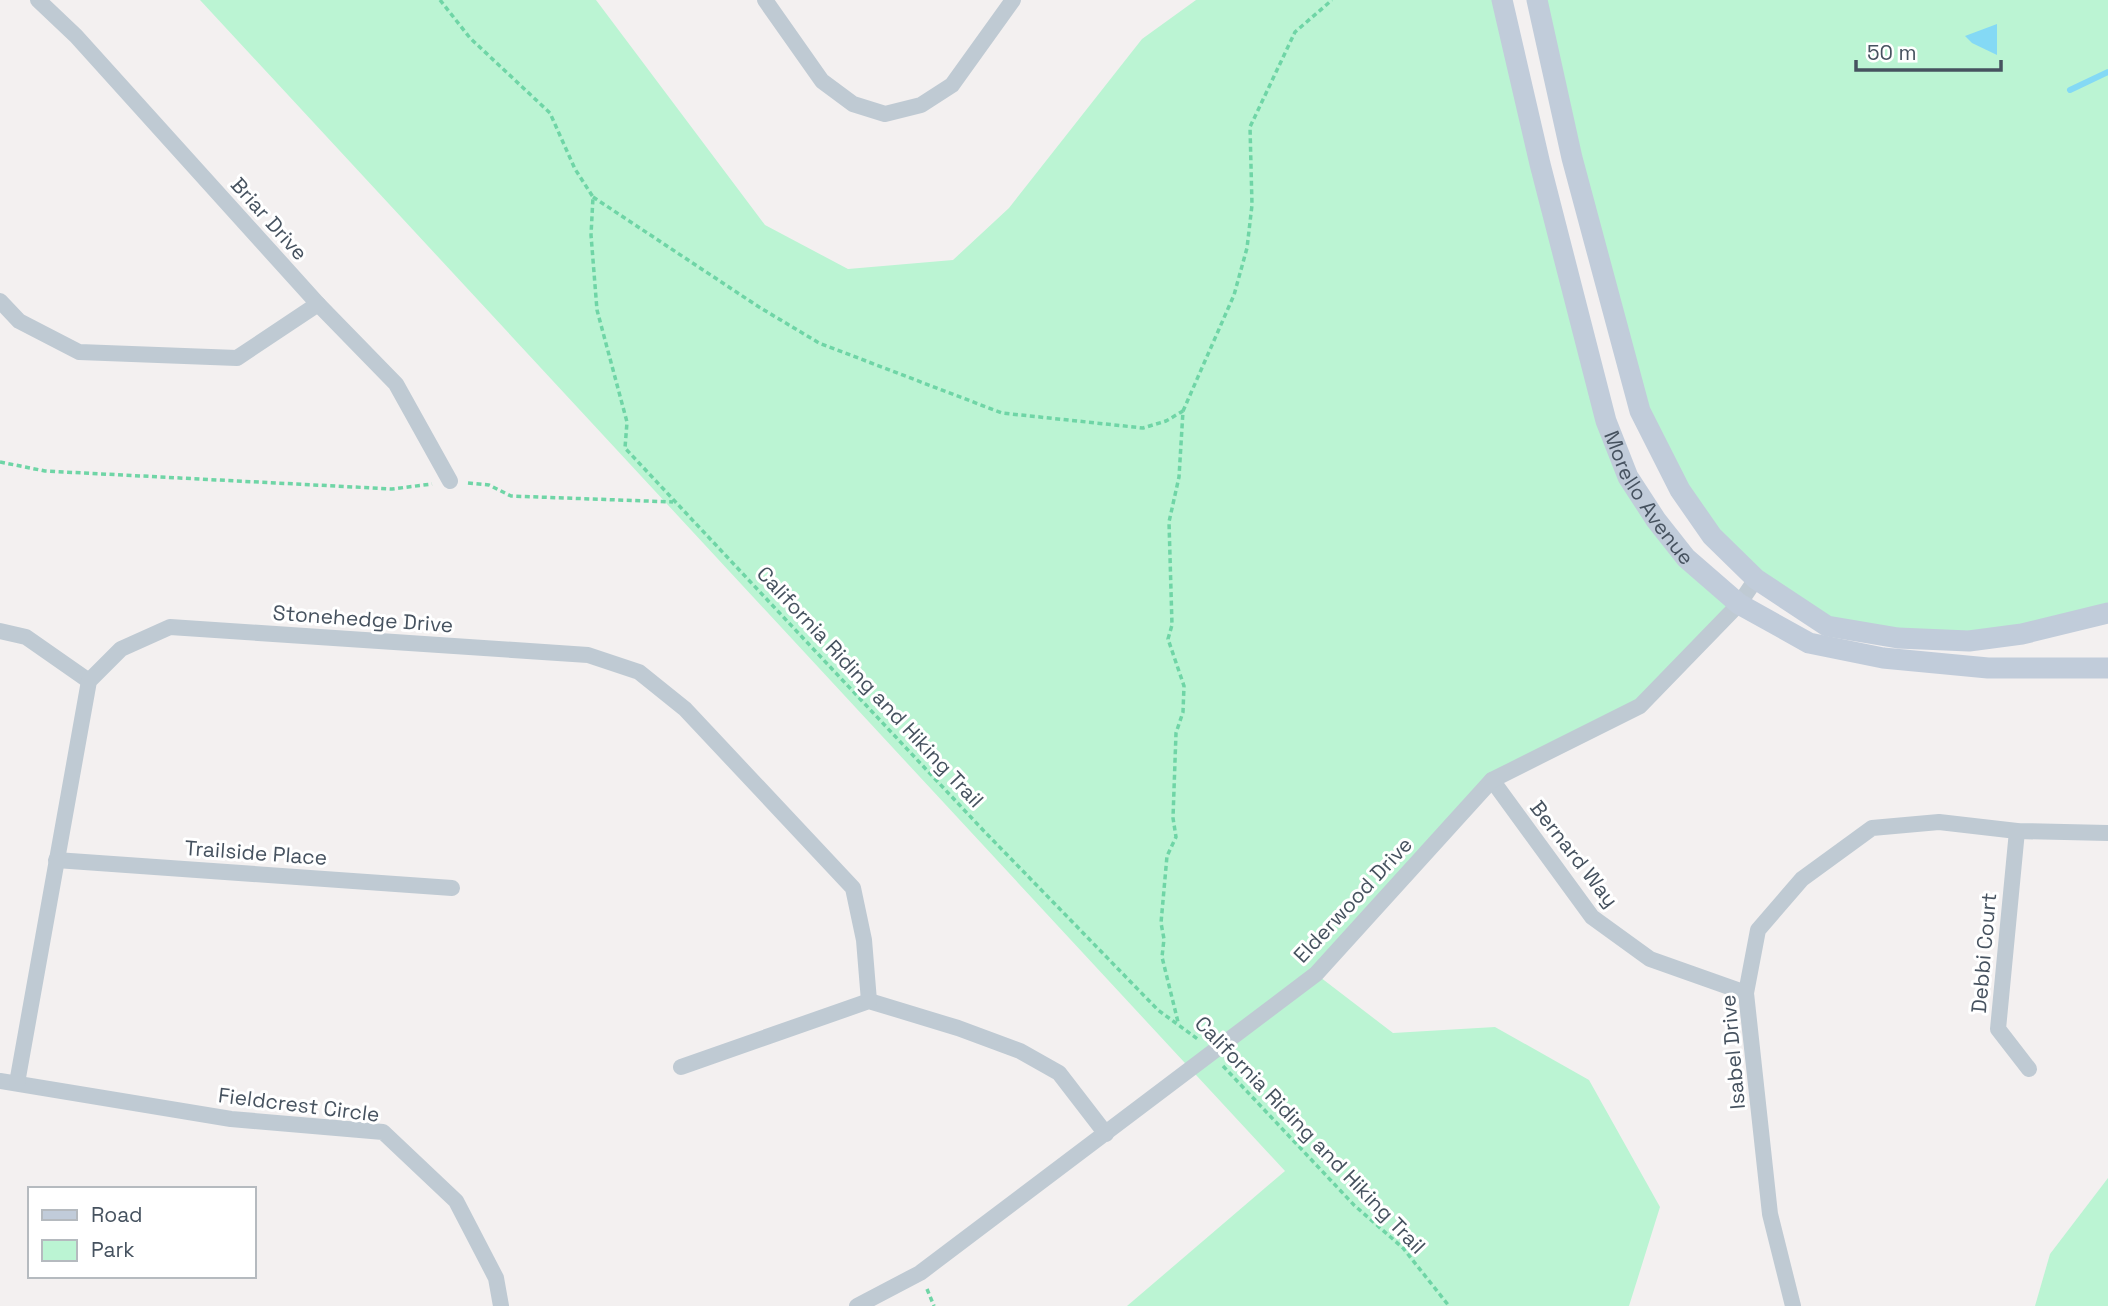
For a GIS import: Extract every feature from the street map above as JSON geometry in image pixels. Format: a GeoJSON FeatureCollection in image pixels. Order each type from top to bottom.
{"type":"FeatureCollection","features":[{"type":"Feature","properties":{"kind":"street","name":"Briar Drive"},"geometry":{"type":"LineString","coordinates":[[38,0],[76,36],[318,304],[396,384],[450,481]]}},
{"type":"Feature","properties":{"kind":"street"},"geometry":{"type":"LineString","coordinates":[[765,0],[821,81],[853,104],[885,114],[921,105],[952,85],[1013,0]]}},
{"type":"Feature","properties":{"kind":"street","name":"Morello Avenue"},"geometry":{"type":"LineString","coordinates":[[1502,0],[1540,164],[1606,421],[1628,477],[1656,520],[1686,558],[1739,604],[1809,643],[1883,658],[1988,668],[2108,668]]}},
{"type":"Feature","properties":{"kind":"street","name":"Morello Avenue"},"geometry":{"type":"LineString","coordinates":[[1537,0],[1572,158],[1640,411],[1680,490],[1712,536],[1756,579],[1827,626],[1898,638],[1969,641],[2022,634],[2108,613]]}},
{"type":"Feature","properties":{"kind":"street"},"geometry":{"type":"LineString","coordinates":[[0,301],[19,321],[79,352],[237,358],[318,304]]}},
{"type":"Feature","properties":{"kind":"street","name":"Elderwood Drive"},"geometry":{"type":"LineString","coordinates":[[857,1306],[920,1273],[1316,974],[1492,780],[1640,706],[1739,604],[1756,579]]}},
{"type":"Feature","properties":{"kind":"street","name":"Stonehedge Drive"},"geometry":{"type":"LineString","coordinates":[[89,681],[121,649],[170,627],[587,655],[639,671],[685,709],[853,888],[864,940],[869,1002]]}},
{"type":"Feature","properties":{"kind":"street"},"geometry":{"type":"LineString","coordinates":[[0,631],[26,637],[89,681],[56,860],[8,1082]]}},
{"type":"Feature","properties":{"kind":"street","name":"Bernard Way"},"geometry":{"type":"LineString","coordinates":[[1492,780],[1592,918],[1650,959],[1746,993]]}},
{"type":"Feature","properties":{"kind":"street","name":"Isabel Drive"},"geometry":{"type":"LineString","coordinates":[[1793,1306],[1770,1214],[1746,993],[1758,930],[1802,879],[1872,828],[1939,822],[2017,831],[2108,833]]}},
{"type":"Feature","properties":{"kind":"street","name":"Debbi Court"},"geometry":{"type":"LineString","coordinates":[[2017,831],[1998,1029],[2029,1069]]}},
{"type":"Feature","properties":{"kind":"street","name":"Trailside Place"},"geometry":{"type":"LineString","coordinates":[[56,860],[453,888]]}},
{"type":"Feature","properties":{"kind":"street"},"geometry":{"type":"LineString","coordinates":[[681,1067],[869,1002],[958,1028],[1030,1056],[1059,1073],[1106,1134]]}},
{"type":"Feature","properties":{"kind":"street","name":"Fieldcrest Circle"},"geometry":{"type":"LineString","coordinates":[[8,1082],[231,1119],[383,1132],[456,1201],[496,1278],[501,1306]]}},
{"type":"Feature","properties":{"kind":"path"},"geometry":{"type":"LineString","coordinates":[[440,0],[470,38],[550,113],[575,169],[593,197],[759,307],[819,343],[1002,413],[1143,428],[1166,421],[1183,411]]}},
{"type":"Feature","properties":{"kind":"path"},"geometry":{"type":"LineString","coordinates":[[1179,1023],[1162,957],[1164,939],[1161,923],[1167,856],[1176,837],[1173,818],[1176,744],[1184,712],[1184,686],[1168,639],[1171,625],[1168,522],[1179,477],[1183,411],[1234,295],[1247,248],[1252,205],[1250,127],[1295,32],[1332,0]]}},
{"type":"Feature","properties":{"kind":"path","name":"California Riding and Hiking Trail"},"geometry":{"type":"LineString","coordinates":[[593,197],[591,235],[597,310],[627,422],[625,449],[982,829],[1158,1010],[1179,1023],[1211,1053],[1300,1150],[1403,1248],[1449,1306]]}},
{"type":"Feature","properties":{"kind":"path"},"geometry":{"type":"LineString","coordinates":[[0,462],[45,471],[392,489],[450,481],[489,485],[511,496],[673,502]]}},
{"type":"Feature","properties":{"kind":"green space"},"geometry":{"type":"Polygon","coordinates":[[[200,0],[596,0],[765,225],[848,269],[953,260],[1009,208],[1142,39],[1196,0],[1502,0],[1628,477],[1739,604],[1640,706],[1492,780],[1316,974],[1393,1033],[1495,1027],[1589,1080],[1660,1207],[1629,1306],[1127,1306],[1285,1171],[200,0]]]}},
{"type":"Feature","properties":{"kind":"green space"},"geometry":{"type":"Polygon","coordinates":[[[1537,0],[2108,0],[2108,613],[2022,634],[1827,626],[1712,536],[1640,411],[1537,0]]]}},
{"type":"Feature","properties":{"kind":"green space"},"geometry":{"type":"Polygon","coordinates":[[[2108,1178],[2108,1306],[2035,1306],[2050,1254],[2108,1178]]]}},
{"type":"Feature","properties":{"kind":"water"},"geometry":{"type":"Polygon","coordinates":[[[1997,24],[1997,55],[1972,43],[1965,36],[1997,24]]]}},
{"type":"Feature","properties":{"kind":"waterway"},"geometry":{"type":"LineString","coordinates":[[2070,90],[2108,72]]}}]}
